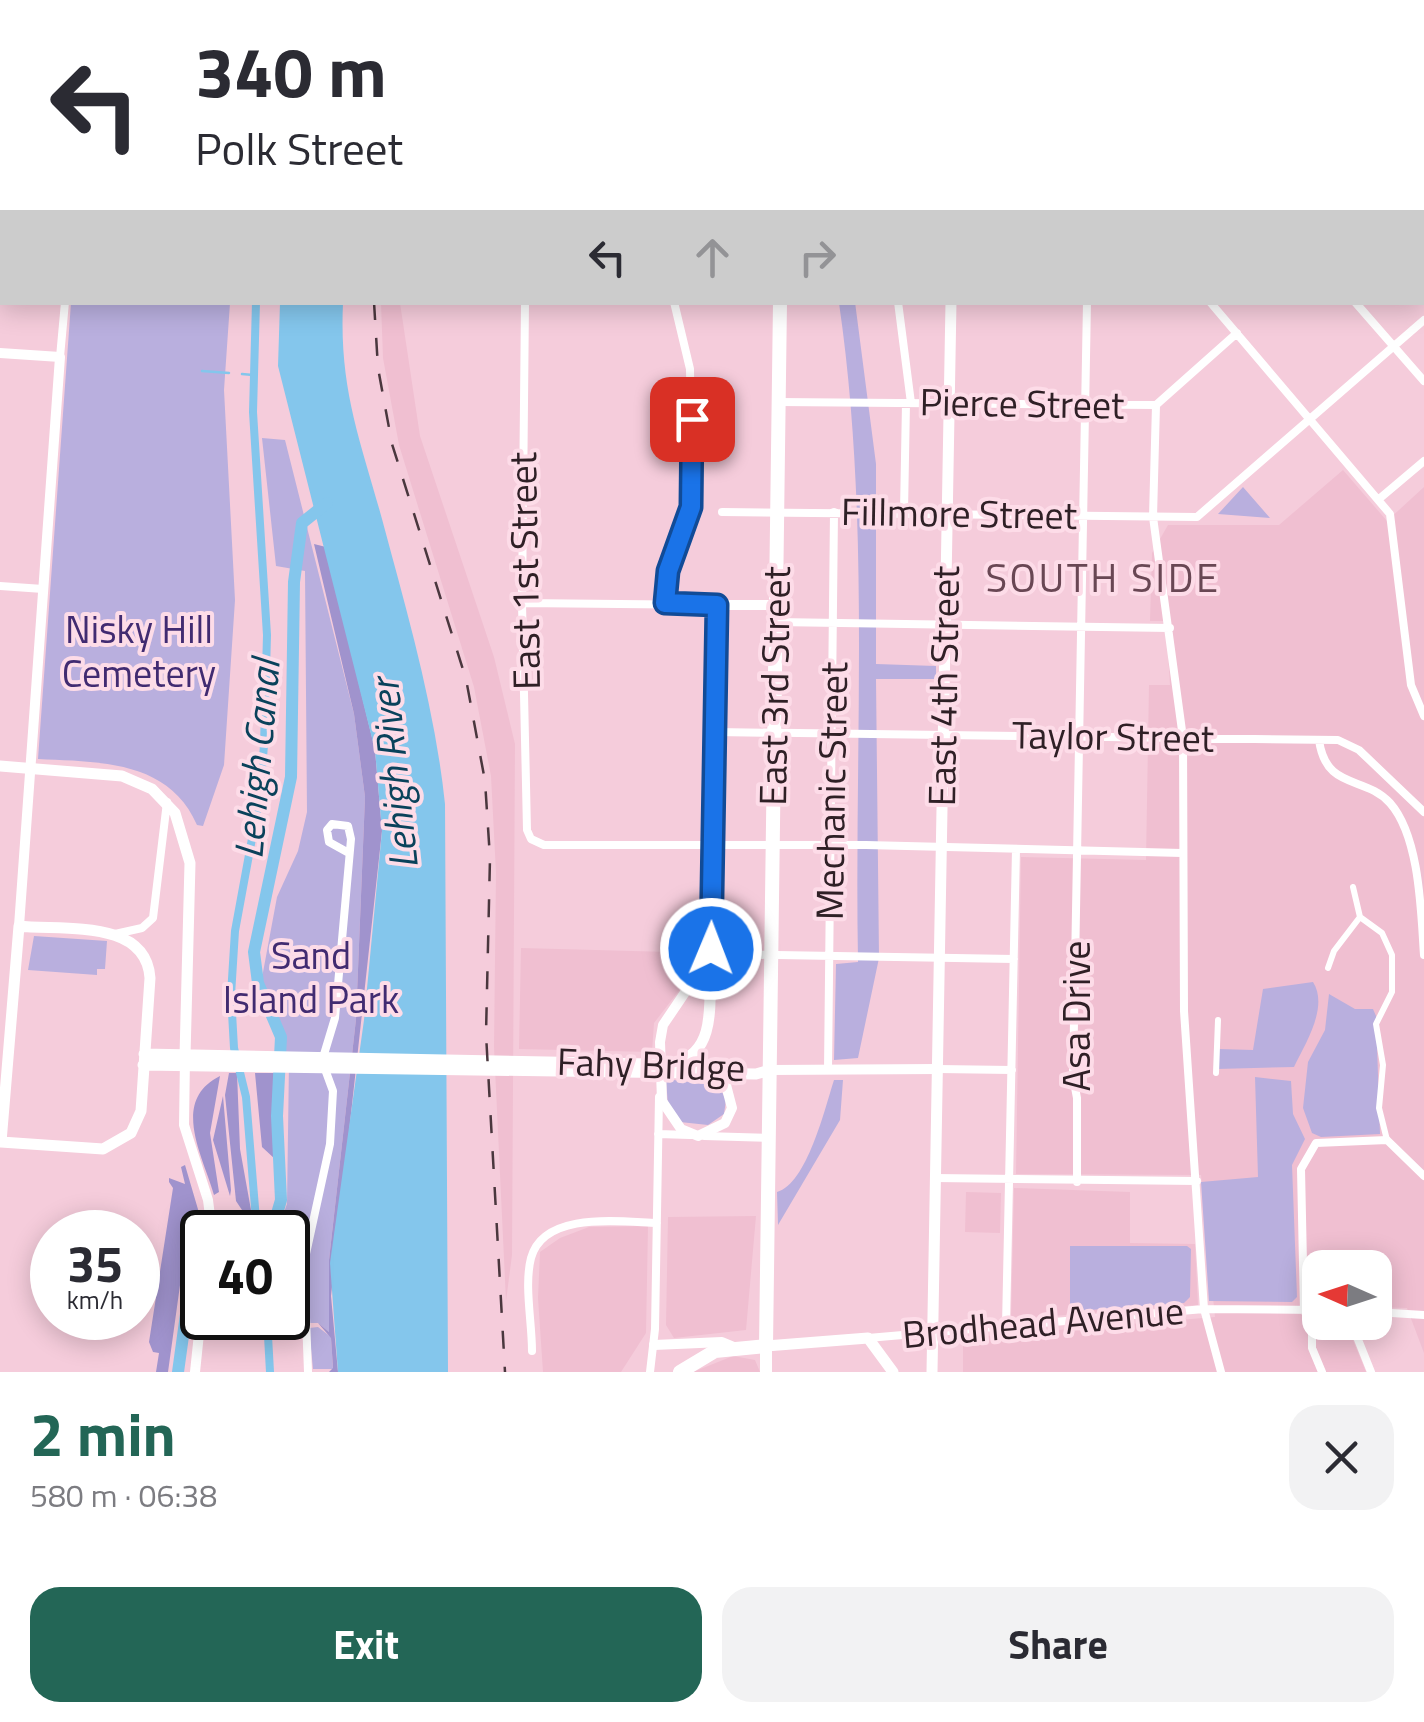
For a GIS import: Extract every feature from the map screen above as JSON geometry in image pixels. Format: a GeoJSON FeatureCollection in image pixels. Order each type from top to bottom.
{"type":"FeatureCollection","features":[{"type":"Feature","properties":{"kind":"highway","name":"East 3rd Street"},"geometry":{"type":"LineString","coordinates":[[766,1346],[780,305]]}},
{"type":"Feature","properties":{"kind":"highway"},"geometry":{"type":"LineString","coordinates":[[680,1372],[703,1355],[734,1346],[766,1346]]}},
{"type":"Feature","properties":{"kind":"main road","name":"East 4th Street"},"geometry":{"type":"LineString","coordinates":[[932,1372],[951,305]]}},
{"type":"Feature","properties":{"kind":"main road"},"geometry":{"type":"LineString","coordinates":[[0,766],[122,776],[143,784],[167,802],[184,829],[190,856],[189,1060]]}},
{"type":"Feature","properties":{"kind":"main road"},"geometry":{"type":"LineString","coordinates":[[19,926],[112,934],[139,948],[150,970],[140,1119],[131,1133],[112,1148],[1,1142],[5,1029],[19,926]]}},
{"type":"Feature","properties":{"kind":"main road"},"geometry":{"type":"LineString","coordinates":[[667,1068],[688,1058],[704,1044],[711,954]]}},
{"type":"Feature","properties":{"kind":"main road","name":"Fahy Bridge"},"geometry":{"type":"LineString","coordinates":[[144,1059],[770,1070]]}},
{"type":"Feature","properties":{"kind":"main road","name":"Fahy Bridge"},"geometry":{"type":"LineString","coordinates":[[667,1068],[697,1073],[756,1074],[770,1070]]}},
{"type":"Feature","properties":{"kind":"main road"},"geometry":{"type":"LineString","coordinates":[[868,1338],[892,1372]]}},
{"type":"Feature","properties":{"kind":"main road","name":"Brodhead Avenue"},"geometry":{"type":"LineString","coordinates":[[766,1346],[868,1338]]}},
{"type":"Feature","properties":{"kind":"main road"},"geometry":{"type":"LineString","coordinates":[[766,1346],[766,1372]]}},
{"type":"Feature","properties":{"kind":"street"},"geometry":{"type":"LineString","coordinates":[[19,926],[65,305]]}},
{"type":"Feature","properties":{"kind":"street","name":"East 1st Street"},"geometry":{"type":"LineString","coordinates":[[525,305],[522,603],[527,830],[531,839],[544,845],[713,845]]}},
{"type":"Feature","properties":{"kind":"street"},"geometry":{"type":"LineString","coordinates":[[665,603],[668,571],[687,523],[692,494],[690,369],[675,305]]}},
{"type":"Feature","properties":{"kind":"street"},"geometry":{"type":"LineString","coordinates":[[898,305],[908,403],[904,512]]}},
{"type":"Feature","properties":{"kind":"street","name":"Asa Drive"},"geometry":{"type":"LineString","coordinates":[[1077,1182],[1078,1098],[1073,1077],[1087,305]]}},
{"type":"Feature","properties":{"kind":"street"},"geometry":{"type":"LineString","coordinates":[[1213,305],[1387,509],[1395,535],[1411,685],[1424,716]]}},
{"type":"Feature","properties":{"kind":"street"},"geometry":{"type":"LineString","coordinates":[[1358,305],[1424,382]]}},
{"type":"Feature","properties":{"kind":"street"},"geometry":{"type":"LineString","coordinates":[[1311,418],[1424,320]]}},
{"type":"Feature","properties":{"kind":"street","name":"Pierce Street"},"geometry":{"type":"LineString","coordinates":[[779,402],[1156,406],[1237,334]]}},
{"type":"Feature","properties":{"kind":"street"},"geometry":{"type":"LineString","coordinates":[[0,353],[60,358]]}},
{"type":"Feature","properties":{"kind":"street"},"geometry":{"type":"LineString","coordinates":[[1156,406],[1153,517],[1182,738],[1188,1073],[1204,1309],[1221,1372]]}},
{"type":"Feature","properties":{"kind":"street","name":"Fillmore Street"},"geometry":{"type":"LineString","coordinates":[[722,512],[1197,517],[1311,418]]}},
{"type":"Feature","properties":{"kind":"street"},"geometry":{"type":"LineString","coordinates":[[1379,498],[1424,460]]}},
{"type":"Feature","properties":{"kind":"street","name":"Mechanic Street"},"geometry":{"type":"LineString","coordinates":[[828,1070],[834,512]]}},
{"type":"Feature","properties":{"kind":"street"},"geometry":{"type":"LineString","coordinates":[[0,586],[43,589]]}},
{"type":"Feature","properties":{"kind":"street"},"geometry":{"type":"LineString","coordinates":[[522,603],[776,605]]}},
{"type":"Feature","properties":{"kind":"street"},"geometry":{"type":"LineString","coordinates":[[650,1372],[654,1346],[663,1025],[711,954],[717,605]]}},
{"type":"Feature","properties":{"kind":"street"},"geometry":{"type":"LineString","coordinates":[[776,622],[1170,628]]}},
{"type":"Feature","properties":{"kind":"street","name":"Taylor Street"},"geometry":{"type":"LineString","coordinates":[[715,732],[1338,740],[1359,750],[1424,812]]}},
{"type":"Feature","properties":{"kind":"street"},"geometry":{"type":"LineString","coordinates":[[1319,740],[1323,760],[1348,784],[1382,796],[1394,810],[1424,906],[1424,955]]}},
{"type":"Feature","properties":{"kind":"street"},"geometry":{"type":"LineString","coordinates":[[112,934],[142,928],[152,918],[167,802]]}},
{"type":"Feature","properties":{"kind":"street"},"geometry":{"type":"LineString","coordinates":[[713,845],[1182,853]]}},
{"type":"Feature","properties":{"kind":"street"},"geometry":{"type":"LineString","coordinates":[[1006,1326],[1016,849]]}},
{"type":"Feature","properties":{"kind":"street"},"geometry":{"type":"LineString","coordinates":[[308,1372],[304,1263],[330,1144],[333,1091],[322,1061],[335,1018],[347,852]]}},
{"type":"Feature","properties":{"kind":"street"},"geometry":{"type":"LineString","coordinates":[[1354,886],[1360,917],[1382,932],[1392,955],[1392,992],[1376,1024],[1384,1065],[1379,1108],[1386,1140],[1424,1176]]}},
{"type":"Feature","properties":{"kind":"street"},"geometry":{"type":"LineString","coordinates":[[1328,968],[1334,951],[1360,917]]}},
{"type":"Feature","properties":{"kind":"street"},"geometry":{"type":"LineString","coordinates":[[711,954],[1014,959]]}},
{"type":"Feature","properties":{"kind":"street"},"geometry":{"type":"LineString","coordinates":[[1216,1073],[1218,1020]]}},
{"type":"Feature","properties":{"kind":"street"},"geometry":{"type":"LineString","coordinates":[[189,1060],[188,1145],[207,1210]]}},
{"type":"Feature","properties":{"kind":"street"},"geometry":{"type":"LineString","coordinates":[[770,1070],[1012,1070]]}},
{"type":"Feature","properties":{"kind":"street"},"geometry":{"type":"LineString","coordinates":[[659,1091],[674,1122],[687,1134],[698,1136],[725,1123],[732,1103],[726,1086],[697,1073]]}},
{"type":"Feature","properties":{"kind":"street"},"geometry":{"type":"LineString","coordinates":[[658,1134],[769,1138]]}},
{"type":"Feature","properties":{"kind":"street"},"geometry":{"type":"LineString","coordinates":[[1308,1250],[1302,1169],[1316,1143],[1386,1140]]}},
{"type":"Feature","properties":{"kind":"street"},"geometry":{"type":"LineString","coordinates":[[0,1151],[1,1142]]}},
{"type":"Feature","properties":{"kind":"street"},"geometry":{"type":"LineString","coordinates":[[935,1178],[1010,1182],[1197,1180]]}},
{"type":"Feature","properties":{"kind":"street"},"geometry":{"type":"LineString","coordinates":[[532,1350],[530,1267],[540,1243],[575,1224],[657,1223]]}},
{"type":"Feature","properties":{"kind":"street","name":"Brodhead Avenue"},"geometry":{"type":"LineString","coordinates":[[868,1338],[1204,1309],[1302,1311]]}},
{"type":"Feature","properties":{"kind":"street"},"geometry":{"type":"LineString","coordinates":[[1392,1313],[1424,1315]]}},
{"type":"Feature","properties":{"kind":"street"},"geometry":{"type":"LineString","coordinates":[[195,1372],[198,1340]]}},
{"type":"Feature","properties":{"kind":"street"},"geometry":{"type":"LineString","coordinates":[[1312,1340],[1322,1372]]}},
{"type":"Feature","properties":{"kind":"street"},"geometry":{"type":"LineString","coordinates":[[1358,1340],[1371,1372]]}},
{"type":"Feature","properties":{"kind":"street"},"geometry":{"type":"LineString","coordinates":[[654,1346],[722,1342],[734,1346]]}},
{"type":"Feature","properties":{"kind":"shaded area"},"geometry":{"type":"Polygon","coordinates":[[[381,305],[400,305],[420,436],[494,657],[515,744],[512,1255],[506,1301],[494,1047],[496,873],[491,776],[474,687],[399,445],[383,358],[381,305]]]}},
{"type":"Feature","properties":{"kind":"shaded area"},"geometry":{"type":"Polygon","coordinates":[[[1343,470],[1387,521],[1424,487],[1424,1353],[1407,1308],[1392,1308],[1392,1250],[1302,1250],[1302,1340],[1353,1340],[1366,1372],[963,1372],[963,1338],[1215,1317],[1201,1175],[1016,1174],[1021,857],[1146,860],[1149,685],[1170,685],[1166,621],[1150,621],[1152,553],[1168,525],[1279,525],[1343,470]]]}},
{"type":"Feature","properties":{"kind":"shaded area"},"geometry":{"type":"Polygon","coordinates":[[[314,544],[326,547],[375,750],[382,831],[331,1296],[338,1372],[329,1372],[333,1368],[331,1338],[318,1323],[329,1332],[329,1260],[356,1019],[365,797],[354,714],[314,544]]]}},
{"type":"Feature","properties":{"kind":"shaded area"},"geometry":{"type":"Polygon","coordinates":[[[521,948],[699,952],[681,988],[654,1023],[652,1052],[519,1049],[521,948]]]}},
{"type":"Feature","properties":{"kind":"shaded area"},"geometry":{"type":"Polygon","coordinates":[[[229,1073],[237,1073],[240,1149],[251,1210],[242,1210],[236,1201],[225,1095],[229,1073]]]}},
{"type":"Feature","properties":{"kind":"shaded area"},"geometry":{"type":"Polygon","coordinates":[[[255,1073],[276,1073],[275,1159],[262,1147],[255,1073]]]}},
{"type":"Feature","properties":{"kind":"shaded area"},"geometry":{"type":"Polygon","coordinates":[[[220,1076],[210,1133],[219,1192],[214,1195],[198,1147],[193,1114],[205,1087],[220,1076]]]}},
{"type":"Feature","properties":{"kind":"shaded area"},"geometry":{"type":"Polygon","coordinates":[[[223,1096],[231,1190],[230,1196],[213,1140],[223,1096]]]}},
{"type":"Feature","properties":{"kind":"shaded area"},"geometry":{"type":"Polygon","coordinates":[[[185,1165],[198,1210],[180,1210],[180,1285],[168,1372],[156,1372],[159,1353],[153,1352],[149,1342],[160,1340],[160,1271],[173,1188],[169,1178],[185,1184],[181,1167],[185,1165]]]}},
{"type":"Feature","properties":{"kind":"shaded area"},"geometry":{"type":"Polygon","coordinates":[[[1014,1188],[1130,1192],[1130,1243],[1195,1244],[1198,1305],[1011,1319],[1014,1188]]]}},
{"type":"Feature","properties":{"kind":"shaded area"},"geometry":{"type":"Polygon","coordinates":[[[966,1192],[1001,1193],[1000,1233],[965,1232],[966,1192]]]}},
{"type":"Feature","properties":{"kind":"shaded area"},"geometry":{"type":"Polygon","coordinates":[[[756,1216],[746,1330],[674,1338],[666,1325],[668,1217],[756,1216]]]}},
{"type":"Feature","properties":{"kind":"shaded area"},"geometry":{"type":"Polygon","coordinates":[[[648,1226],[646,1333],[621,1372],[543,1372],[538,1298],[540,1252],[560,1238],[589,1227],[648,1226]]]}},
{"type":"Feature","properties":{"kind":"shaded area"},"geometry":{"type":"Polygon","coordinates":[[[733,1356],[755,1360],[760,1372],[693,1372],[733,1356]]]}},
{"type":"Feature","properties":{"kind":"green space","name":"Nisky Hill Cemetery"},"geometry":{"type":"Polygon","coordinates":[[[71,305],[230,305],[224,390],[235,600],[224,765],[203,826],[197,825],[185,804],[169,788],[150,776],[108,764],[38,759],[71,305]]]}},
{"type":"Feature","properties":{"kind":"green space"},"geometry":{"type":"Polygon","coordinates":[[[839,305],[855,305],[876,464],[876,664],[936,666],[936,679],[876,679],[879,958],[858,1058],[834,1060],[836,964],[858,962],[858,550],[849,385],[839,305]]]}},
{"type":"Feature","properties":{"kind":"green space","name":"Sand Island Park"},"geometry":{"type":"Polygon","coordinates":[[[262,438],[285,440],[354,714],[365,797],[356,1019],[329,1260],[330,1333],[318,1323],[310,1323],[310,1210],[285,1210],[289,1062],[261,983],[277,897],[298,851],[307,812],[305,571],[276,566],[262,438]]]}},
{"type":"Feature","properties":{"kind":"green space"},"geometry":{"type":"Polygon","coordinates":[[[1243,487],[1270,518],[1218,514],[1243,487]]]}},
{"type":"Feature","properties":{"kind":"green space"},"geometry":{"type":"Polygon","coordinates":[[[34,936],[107,941],[105,969],[97,969],[97,975],[28,970],[34,936]]]}},
{"type":"Feature","properties":{"kind":"green space"},"geometry":{"type":"Polygon","coordinates":[[[1313,982],[1317,1014],[1294,1067],[1217,1069],[1218,1049],[1253,1050],[1263,989],[1313,982]]]}},
{"type":"Feature","properties":{"kind":"green space"},"geometry":{"type":"Polygon","coordinates":[[[1329,994],[1355,1009],[1373,1009],[1376,1016],[1380,1134],[1321,1137],[1312,1133],[1303,1108],[1308,1062],[1325,1030],[1329,994]]]}},
{"type":"Feature","properties":{"kind":"green space"},"geometry":{"type":"Polygon","coordinates":[[[1255,1077],[1291,1081],[1293,1114],[1305,1139],[1292,1165],[1297,1297],[1292,1302],[1209,1301],[1201,1182],[1258,1177],[1255,1077]]]}},
{"type":"Feature","properties":{"kind":"green space"},"geometry":{"type":"Polygon","coordinates":[[[666,1079],[719,1086],[726,1100],[724,1114],[708,1125],[680,1122],[668,1106],[666,1079]]]}},
{"type":"Feature","properties":{"kind":"green space"},"geometry":{"type":"Polygon","coordinates":[[[834,1080],[843,1080],[840,1120],[778,1225],[777,1192],[788,1186],[806,1160],[834,1080]]]}},
{"type":"Feature","properties":{"kind":"green space"},"geometry":{"type":"Polygon","coordinates":[[[1070,1246],[1187,1246],[1191,1249],[1190,1297],[1184,1303],[1076,1311],[1070,1304],[1070,1246]]]}},
{"type":"Feature","properties":{"kind":"green space"},"geometry":{"type":"Polygon","coordinates":[[[318,1327],[331,1337],[333,1369],[313,1369],[310,1328],[318,1327]]]}},
{"type":"Feature","properties":{"kind":"water","name":"Lehigh River"},"geometry":{"type":"Polygon","coordinates":[[[280,305],[343,305],[344,362],[353,413],[401,589],[434,732],[445,804],[448,1372],[338,1372],[330,1263],[364,1020],[382,831],[375,750],[278,366],[280,305]]]}},
{"type":"Feature","properties":{"kind":"waterway","name":"Lehigh Canal"},"geometry":{"type":"LineString","coordinates":[[255,1210],[246,1097],[234,1048],[231,995],[235,931],[260,795],[264,745],[267,635],[253,412],[256,305]]}},
{"type":"Feature","properties":{"kind":"waterway"},"geometry":{"type":"LineString","coordinates":[[202,371],[229,373]]}},
{"type":"Feature","properties":{"kind":"waterway"},"geometry":{"type":"LineString","coordinates":[[242,374],[253,375]]}},
{"type":"Feature","properties":{"kind":"waterway"},"geometry":{"type":"LineString","coordinates":[[278,1210],[281,1037],[258,983],[254,952],[291,777],[294,582],[302,523],[327,503]]}},
{"type":"Feature","properties":{"kind":"waterway"},"geometry":{"type":"LineString","coordinates":[[178,1372],[182,1340]]}},
{"type":"Feature","properties":{"kind":"waterway","name":"Lehigh Canal"},"geometry":{"type":"LineString","coordinates":[[268,1340],[270,1372]]}},
{"type":"Feature","properties":{"kind":"railway"},"geometry":{"type":"LineString","coordinates":[[374,305],[378,368],[392,444],[466,679],[485,781],[490,858],[486,1034],[505,1372]]}},
{"type":"Feature","properties":{"kind":"district","name":"SOUTH SIDE"},"geometry":{"type":"Point","coordinates":[1103,578]}},
{"type":"Feature","properties":{"kind":"route"},"geometry":{"type":"LineString","coordinates":[[692,419],[691,507],[668,571],[665,603],[717,605],[711,949]]}}]}
